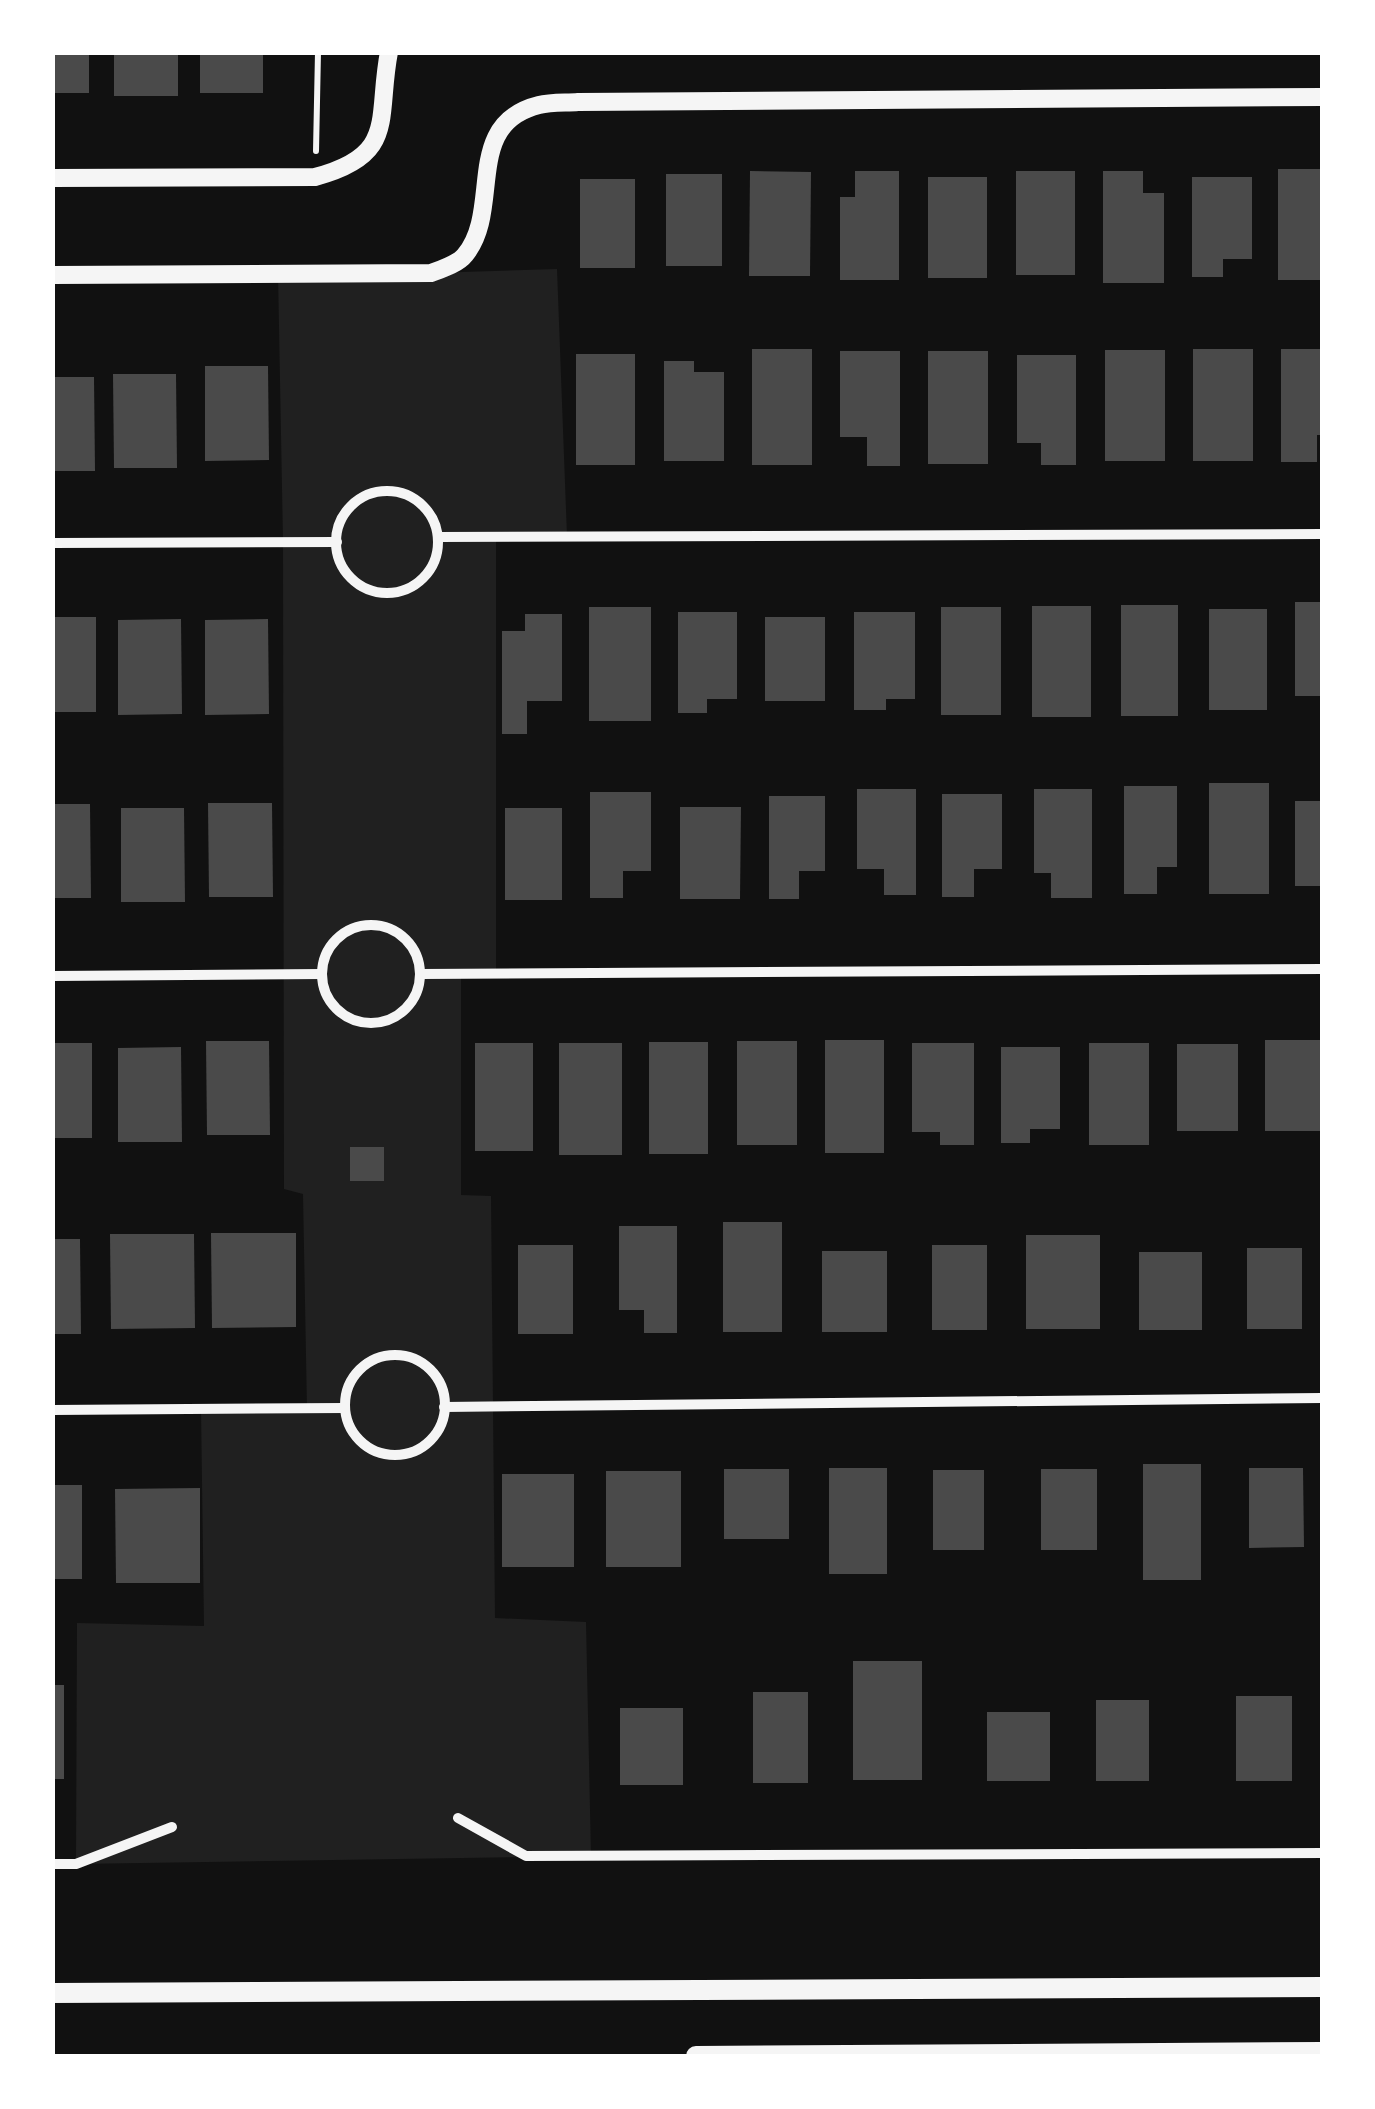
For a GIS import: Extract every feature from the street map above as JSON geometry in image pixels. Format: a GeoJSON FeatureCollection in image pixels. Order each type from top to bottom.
{"type":"FeatureCollection","features":[{"type":"Feature","properties":{"kind":"main road"},"geometry":{"type":"LineString","coordinates":[[52,1994],[1322,1987]]}},
{"type":"Feature","properties":{"kind":"main road"},"geometry":{"type":"LineString","coordinates":[[696,2056],[1322,2052]]}},
{"type":"Feature","properties":{"kind":"street"},"geometry":{"type":"LineString","coordinates":[[52,178],[315,176],[343,170],[362,158],[376,139],[383,112],[388,52]]}},
{"type":"Feature","properties":{"kind":"street"},"geometry":{"type":"LineString","coordinates":[[52,275],[431,274],[464,258],[480,230],[486,164],[497,134],[514,116],[539,106],[596,102],[1322,96]]}},
{"type":"Feature","properties":{"kind":"street"},"geometry":{"type":"LineString","coordinates":[[378,492],[396,492],[420,502],[431,516],[438,536],[437,554],[429,572],[405,590],[395,592],[361,586],[348,574],[338,556],[337,542],[340,522],[350,507],[378,492]]}},
{"type":"Feature","properties":{"kind":"street"},"geometry":{"type":"LineString","coordinates":[[438,536],[1322,534]]}},
{"type":"Feature","properties":{"kind":"street"},"geometry":{"type":"LineString","coordinates":[[52,543],[337,542]]}},
{"type":"Feature","properties":{"kind":"street"},"geometry":{"type":"LineString","coordinates":[[378,924],[397,931],[411,944],[420,974],[408,1008],[384,1022],[367,1023],[352,1019],[335,1007],[326,994],[322,974],[324,957],[343,933],[361,925],[378,924]]}},
{"type":"Feature","properties":{"kind":"street"},"geometry":{"type":"LineString","coordinates":[[420,974],[1322,969]]}},
{"type":"Feature","properties":{"kind":"street"},"geometry":{"type":"LineString","coordinates":[[52,976],[322,974]]}},
{"type":"Feature","properties":{"kind":"street"},"geometry":{"type":"LineString","coordinates":[[402,1356],[420,1362],[435,1374],[443,1391],[444,1414],[439,1430],[429,1443],[400,1456],[366,1447],[352,1431],[345,1408],[349,1384],[364,1366],[382,1357],[402,1356]]}},
{"type":"Feature","properties":{"kind":"street"},"geometry":{"type":"LineString","coordinates":[[444,1407],[1322,1398]]}},
{"type":"Feature","properties":{"kind":"street"},"geometry":{"type":"LineString","coordinates":[[52,1410],[345,1408]]}},
{"type":"Feature","properties":{"kind":"street"},"geometry":{"type":"LineString","coordinates":[[458,1818],[526,1856],[1322,1853]]}},
{"type":"Feature","properties":{"kind":"street"},"geometry":{"type":"LineString","coordinates":[[52,1864],[76,1864],[172,1827]]}},
{"type":"Feature","properties":{"kind":"path"},"geometry":{"type":"LineString","coordinates":[[315,176],[318,52]]}},
{"type":"Feature","properties":{"kind":"shaded area"},"geometry":{"type":"Polygon","coordinates":[[[557,269],[567,536],[496,537],[496,975],[461,975],[461,1195],[491,1196],[495,1618],[586,1622],[591,1856],[76,1864],[77,1623],[204,1626],[201,1409],[307,1409],[303,1194],[284,1189],[283,541],[278,273],[557,269]]]}},
{"type":"Feature","properties":{"kind":"building"},"geometry":{"type":"Polygon","coordinates":[[[52,52],[89,52],[89,93],[52,93],[52,52]]]}},
{"type":"Feature","properties":{"kind":"building"},"geometry":{"type":"Polygon","coordinates":[[[114,52],[178,52],[178,96],[114,96],[114,52]]]}},
{"type":"Feature","properties":{"kind":"building"},"geometry":{"type":"Polygon","coordinates":[[[200,52],[263,52],[263,93],[200,93],[200,52]]]}},
{"type":"Feature","properties":{"kind":"building"},"geometry":{"type":"Polygon","coordinates":[[[1278,169],[1322,169],[1322,280],[1278,280],[1278,169]]]}},
{"type":"Feature","properties":{"kind":"building"},"geometry":{"type":"Polygon","coordinates":[[[750,171],[811,172],[810,276],[749,276],[750,171]]]}},
{"type":"Feature","properties":{"kind":"building"},"geometry":{"type":"Polygon","coordinates":[[[855,171],[899,171],[899,280],[840,280],[840,197],[855,197],[855,171]]]}},
{"type":"Feature","properties":{"kind":"building"},"geometry":{"type":"Polygon","coordinates":[[[1016,171],[1075,171],[1075,275],[1016,275],[1016,171]]]}},
{"type":"Feature","properties":{"kind":"building"},"geometry":{"type":"Polygon","coordinates":[[[1103,171],[1143,171],[1143,193],[1164,193],[1164,283],[1103,283],[1103,171]]]}},
{"type":"Feature","properties":{"kind":"building"},"geometry":{"type":"Polygon","coordinates":[[[666,174],[722,174],[722,266],[666,266],[666,174]]]}},
{"type":"Feature","properties":{"kind":"building"},"geometry":{"type":"Polygon","coordinates":[[[928,177],[987,177],[987,278],[928,278],[928,177]]]}},
{"type":"Feature","properties":{"kind":"building"},"geometry":{"type":"Polygon","coordinates":[[[1192,177],[1252,177],[1252,259],[1223,259],[1223,277],[1192,277],[1192,177]]]}},
{"type":"Feature","properties":{"kind":"building"},"geometry":{"type":"Polygon","coordinates":[[[580,179],[635,179],[635,268],[580,268],[580,179]]]}},
{"type":"Feature","properties":{"kind":"building"},"geometry":{"type":"Polygon","coordinates":[[[752,349],[812,349],[812,465],[752,465],[752,349]]]}},
{"type":"Feature","properties":{"kind":"building"},"geometry":{"type":"Polygon","coordinates":[[[1193,349],[1253,349],[1253,461],[1193,461],[1193,349]]]}},
{"type":"Feature","properties":{"kind":"building"},"geometry":{"type":"Polygon","coordinates":[[[1281,349],[1322,349],[1322,435],[1317,435],[1317,462],[1281,462],[1281,349]]]}},
{"type":"Feature","properties":{"kind":"building"},"geometry":{"type":"Polygon","coordinates":[[[1105,350],[1165,350],[1165,461],[1105,461],[1105,350]]]}},
{"type":"Feature","properties":{"kind":"building"},"geometry":{"type":"Polygon","coordinates":[[[840,351],[900,351],[900,466],[867,466],[867,437],[840,437],[840,351]]]}},
{"type":"Feature","properties":{"kind":"building"},"geometry":{"type":"Polygon","coordinates":[[[928,351],[988,351],[988,464],[928,464],[928,351]]]}},
{"type":"Feature","properties":{"kind":"building"},"geometry":{"type":"Polygon","coordinates":[[[576,354],[635,354],[635,465],[576,465],[576,354]]]}},
{"type":"Feature","properties":{"kind":"building"},"geometry":{"type":"Polygon","coordinates":[[[1017,355],[1076,355],[1076,465],[1041,465],[1041,443],[1017,443],[1017,355]]]}},
{"type":"Feature","properties":{"kind":"building"},"geometry":{"type":"Polygon","coordinates":[[[664,361],[694,361],[694,372],[724,372],[724,461],[664,461],[664,361]]]}},
{"type":"Feature","properties":{"kind":"building"},"geometry":{"type":"Polygon","coordinates":[[[205,366],[268,366],[269,460],[205,461],[205,366]]]}},
{"type":"Feature","properties":{"kind":"building"},"geometry":{"type":"Polygon","coordinates":[[[113,374],[176,374],[177,468],[114,468],[113,374]]]}},
{"type":"Feature","properties":{"kind":"building"},"geometry":{"type":"Polygon","coordinates":[[[52,377],[94,377],[95,471],[52,471],[52,377]]]}},
{"type":"Feature","properties":{"kind":"building"},"geometry":{"type":"Polygon","coordinates":[[[1295,602],[1322,602],[1322,696],[1295,696],[1295,602]]]}},
{"type":"Feature","properties":{"kind":"building"},"geometry":{"type":"Polygon","coordinates":[[[1121,605],[1178,605],[1178,716],[1121,716],[1121,605]]]}},
{"type":"Feature","properties":{"kind":"building"},"geometry":{"type":"Polygon","coordinates":[[[1032,606],[1091,606],[1091,717],[1032,717],[1032,606]]]}},
{"type":"Feature","properties":{"kind":"building"},"geometry":{"type":"Polygon","coordinates":[[[589,607],[651,607],[651,721],[589,721],[589,607]]]}},
{"type":"Feature","properties":{"kind":"building"},"geometry":{"type":"Polygon","coordinates":[[[941,607],[1001,607],[1001,715],[941,715],[941,607]]]}},
{"type":"Feature","properties":{"kind":"building"},"geometry":{"type":"Polygon","coordinates":[[[1209,609],[1267,609],[1267,710],[1209,710],[1209,609]]]}},
{"type":"Feature","properties":{"kind":"building"},"geometry":{"type":"Polygon","coordinates":[[[678,612],[737,612],[737,699],[707,699],[707,713],[678,713],[678,612]]]}},
{"type":"Feature","properties":{"kind":"building"},"geometry":{"type":"Polygon","coordinates":[[[854,612],[915,612],[915,699],[886,699],[886,710],[854,710],[854,612]]]}},
{"type":"Feature","properties":{"kind":"building"},"geometry":{"type":"Polygon","coordinates":[[[525,614],[562,614],[562,701],[527,701],[527,734],[502,734],[502,631],[525,631],[525,614]]]}},
{"type":"Feature","properties":{"kind":"building"},"geometry":{"type":"Polygon","coordinates":[[[52,617],[96,617],[96,712],[52,712],[52,617]]]}},
{"type":"Feature","properties":{"kind":"building"},"geometry":{"type":"Polygon","coordinates":[[[765,617],[825,617],[825,701],[765,701],[765,617]]]}},
{"type":"Feature","properties":{"kind":"building"},"geometry":{"type":"Polygon","coordinates":[[[181,619],[182,714],[118,715],[118,620],[181,619]]]}},
{"type":"Feature","properties":{"kind":"building"},"geometry":{"type":"Polygon","coordinates":[[[268,619],[269,714],[205,715],[205,620],[268,619]]]}},
{"type":"Feature","properties":{"kind":"building"},"geometry":{"type":"Polygon","coordinates":[[[1209,783],[1269,783],[1269,894],[1209,894],[1209,783]]]}},
{"type":"Feature","properties":{"kind":"building"},"geometry":{"type":"Polygon","coordinates":[[[1124,786],[1177,786],[1177,867],[1157,867],[1157,894],[1124,894],[1124,786]]]}},
{"type":"Feature","properties":{"kind":"building"},"geometry":{"type":"Polygon","coordinates":[[[857,789],[916,789],[916,895],[884,895],[884,869],[857,869],[857,789]]]}},
{"type":"Feature","properties":{"kind":"building"},"geometry":{"type":"Polygon","coordinates":[[[1034,789],[1092,789],[1092,898],[1051,898],[1051,873],[1034,873],[1034,789]]]}},
{"type":"Feature","properties":{"kind":"building"},"geometry":{"type":"Polygon","coordinates":[[[590,792],[651,792],[651,871],[623,871],[623,898],[590,898],[590,792]]]}},
{"type":"Feature","properties":{"kind":"building"},"geometry":{"type":"Polygon","coordinates":[[[942,794],[1002,794],[1002,869],[974,869],[974,897],[942,897],[942,794]]]}},
{"type":"Feature","properties":{"kind":"building"},"geometry":{"type":"Polygon","coordinates":[[[769,796],[825,796],[825,871],[799,871],[799,899],[769,899],[769,796]]]}},
{"type":"Feature","properties":{"kind":"building"},"geometry":{"type":"Polygon","coordinates":[[[1295,801],[1322,801],[1322,886],[1295,886],[1295,801]]]}},
{"type":"Feature","properties":{"kind":"building"},"geometry":{"type":"Polygon","coordinates":[[[208,803],[272,803],[273,897],[209,897],[208,803]]]}},
{"type":"Feature","properties":{"kind":"building"},"geometry":{"type":"Polygon","coordinates":[[[52,804],[90,804],[91,898],[52,898],[52,804]]]}},
{"type":"Feature","properties":{"kind":"building"},"geometry":{"type":"Polygon","coordinates":[[[680,807],[741,807],[740,899],[680,899],[680,807]]]}},
{"type":"Feature","properties":{"kind":"building"},"geometry":{"type":"Polygon","coordinates":[[[121,808],[184,808],[185,902],[121,902],[121,808]]]}},
{"type":"Feature","properties":{"kind":"building"},"geometry":{"type":"Polygon","coordinates":[[[505,808],[562,808],[562,900],[505,900],[505,808]]]}},
{"type":"Feature","properties":{"kind":"building"},"geometry":{"type":"Polygon","coordinates":[[[825,1040],[884,1040],[884,1153],[825,1153],[825,1040]]]}},
{"type":"Feature","properties":{"kind":"building"},"geometry":{"type":"Polygon","coordinates":[[[1265,1040],[1322,1040],[1322,1131],[1265,1131],[1265,1040]]]}},
{"type":"Feature","properties":{"kind":"building"},"geometry":{"type":"Polygon","coordinates":[[[206,1041],[269,1041],[270,1135],[207,1135],[206,1041]]]}},
{"type":"Feature","properties":{"kind":"building"},"geometry":{"type":"Polygon","coordinates":[[[737,1041],[797,1041],[797,1145],[737,1145],[737,1041]]]}},
{"type":"Feature","properties":{"kind":"building"},"geometry":{"type":"Polygon","coordinates":[[[649,1042],[708,1042],[708,1154],[649,1154],[649,1042]]]}},
{"type":"Feature","properties":{"kind":"building"},"geometry":{"type":"Polygon","coordinates":[[[52,1043],[92,1043],[92,1138],[52,1138],[52,1043]]]}},
{"type":"Feature","properties":{"kind":"building"},"geometry":{"type":"Polygon","coordinates":[[[475,1043],[533,1043],[533,1151],[475,1151],[475,1043]]]}},
{"type":"Feature","properties":{"kind":"building"},"geometry":{"type":"Polygon","coordinates":[[[559,1043],[622,1043],[622,1155],[559,1155],[559,1043]]]}},
{"type":"Feature","properties":{"kind":"building"},"geometry":{"type":"Polygon","coordinates":[[[912,1043],[974,1043],[974,1145],[940,1145],[940,1132],[912,1132],[912,1043]]]}},
{"type":"Feature","properties":{"kind":"building"},"geometry":{"type":"Polygon","coordinates":[[[1089,1043],[1149,1043],[1149,1145],[1089,1145],[1089,1043]]]}},
{"type":"Feature","properties":{"kind":"building"},"geometry":{"type":"Polygon","coordinates":[[[1177,1044],[1238,1044],[1238,1131],[1177,1131],[1177,1044]]]}},
{"type":"Feature","properties":{"kind":"building"},"geometry":{"type":"Polygon","coordinates":[[[181,1047],[182,1142],[118,1142],[118,1048],[181,1047]]]}},
{"type":"Feature","properties":{"kind":"building"},"geometry":{"type":"Polygon","coordinates":[[[1001,1047],[1060,1047],[1060,1129],[1030,1129],[1030,1143],[1001,1143],[1001,1047]]]}},
{"type":"Feature","properties":{"kind":"building"},"geometry":{"type":"Polygon","coordinates":[[[350,1147],[384,1147],[384,1181],[350,1181],[350,1147]]]}},
{"type":"Feature","properties":{"kind":"building"},"geometry":{"type":"Polygon","coordinates":[[[723,1222],[782,1222],[782,1332],[723,1332],[723,1222]]]}},
{"type":"Feature","properties":{"kind":"building"},"geometry":{"type":"Polygon","coordinates":[[[619,1226],[677,1226],[677,1333],[644,1333],[644,1310],[619,1310],[619,1226]]]}},
{"type":"Feature","properties":{"kind":"building"},"geometry":{"type":"Polygon","coordinates":[[[211,1233],[296,1233],[296,1327],[212,1328],[211,1233]]]}},
{"type":"Feature","properties":{"kind":"building"},"geometry":{"type":"Polygon","coordinates":[[[110,1234],[194,1234],[195,1328],[111,1329],[110,1234]]]}},
{"type":"Feature","properties":{"kind":"building"},"geometry":{"type":"Polygon","coordinates":[[[1026,1235],[1100,1235],[1100,1329],[1026,1329],[1026,1235]]]}},
{"type":"Feature","properties":{"kind":"building"},"geometry":{"type":"Polygon","coordinates":[[[52,1239],[80,1239],[81,1334],[52,1334],[52,1239]]]}},
{"type":"Feature","properties":{"kind":"building"},"geometry":{"type":"Polygon","coordinates":[[[518,1245],[573,1245],[573,1334],[518,1334],[518,1245]]]}},
{"type":"Feature","properties":{"kind":"building"},"geometry":{"type":"Polygon","coordinates":[[[932,1245],[987,1245],[987,1330],[932,1330],[932,1245]]]}},
{"type":"Feature","properties":{"kind":"building"},"geometry":{"type":"Polygon","coordinates":[[[1247,1248],[1302,1248],[1302,1329],[1247,1329],[1247,1248]]]}},
{"type":"Feature","properties":{"kind":"building"},"geometry":{"type":"Polygon","coordinates":[[[822,1251],[887,1251],[887,1332],[822,1332],[822,1251]]]}},
{"type":"Feature","properties":{"kind":"building"},"geometry":{"type":"Polygon","coordinates":[[[1139,1252],[1202,1252],[1202,1330],[1139,1330],[1139,1252]]]}},
{"type":"Feature","properties":{"kind":"building"},"geometry":{"type":"Polygon","coordinates":[[[1143,1464],[1201,1464],[1201,1580],[1143,1580],[1143,1464]]]}},
{"type":"Feature","properties":{"kind":"building"},"geometry":{"type":"Polygon","coordinates":[[[829,1468],[887,1468],[887,1574],[829,1574],[829,1468]]]}},
{"type":"Feature","properties":{"kind":"building"},"geometry":{"type":"Polygon","coordinates":[[[1249,1468],[1303,1468],[1304,1547],[1249,1548],[1249,1468]]]}},
{"type":"Feature","properties":{"kind":"building"},"geometry":{"type":"Polygon","coordinates":[[[724,1469],[789,1469],[789,1539],[724,1539],[724,1469]]]}},
{"type":"Feature","properties":{"kind":"building"},"geometry":{"type":"Polygon","coordinates":[[[1041,1469],[1097,1469],[1097,1550],[1041,1550],[1041,1469]]]}},
{"type":"Feature","properties":{"kind":"building"},"geometry":{"type":"Polygon","coordinates":[[[933,1470],[984,1470],[984,1550],[933,1550],[933,1470]]]}},
{"type":"Feature","properties":{"kind":"building"},"geometry":{"type":"Polygon","coordinates":[[[606,1471],[681,1471],[681,1567],[606,1567],[606,1471]]]}},
{"type":"Feature","properties":{"kind":"building"},"geometry":{"type":"Polygon","coordinates":[[[502,1474],[574,1474],[574,1567],[502,1567],[502,1474]]]}},
{"type":"Feature","properties":{"kind":"building"},"geometry":{"type":"Polygon","coordinates":[[[52,1485],[82,1485],[82,1579],[52,1579],[52,1485]]]}},
{"type":"Feature","properties":{"kind":"building"},"geometry":{"type":"Polygon","coordinates":[[[200,1488],[200,1583],[116,1583],[115,1489],[200,1488]]]}},
{"type":"Feature","properties":{"kind":"building"},"geometry":{"type":"Polygon","coordinates":[[[853,1661],[922,1661],[922,1780],[853,1780],[853,1661]]]}},
{"type":"Feature","properties":{"kind":"building"},"geometry":{"type":"Polygon","coordinates":[[[52,1685],[64,1685],[64,1779],[52,1779],[52,1685]]]}},
{"type":"Feature","properties":{"kind":"building"},"geometry":{"type":"Polygon","coordinates":[[[753,1692],[808,1692],[808,1783],[753,1783],[753,1692]]]}},
{"type":"Feature","properties":{"kind":"building"},"geometry":{"type":"Polygon","coordinates":[[[1236,1696],[1292,1696],[1292,1781],[1236,1781],[1236,1696]]]}},
{"type":"Feature","properties":{"kind":"building"},"geometry":{"type":"Polygon","coordinates":[[[1096,1700],[1149,1700],[1149,1781],[1096,1781],[1096,1700]]]}},
{"type":"Feature","properties":{"kind":"building"},"geometry":{"type":"Polygon","coordinates":[[[620,1708],[683,1708],[683,1785],[620,1785],[620,1708]]]}},
{"type":"Feature","properties":{"kind":"building"},"geometry":{"type":"Polygon","coordinates":[[[987,1712],[1050,1712],[1050,1781],[987,1781],[987,1712]]]}}]}
